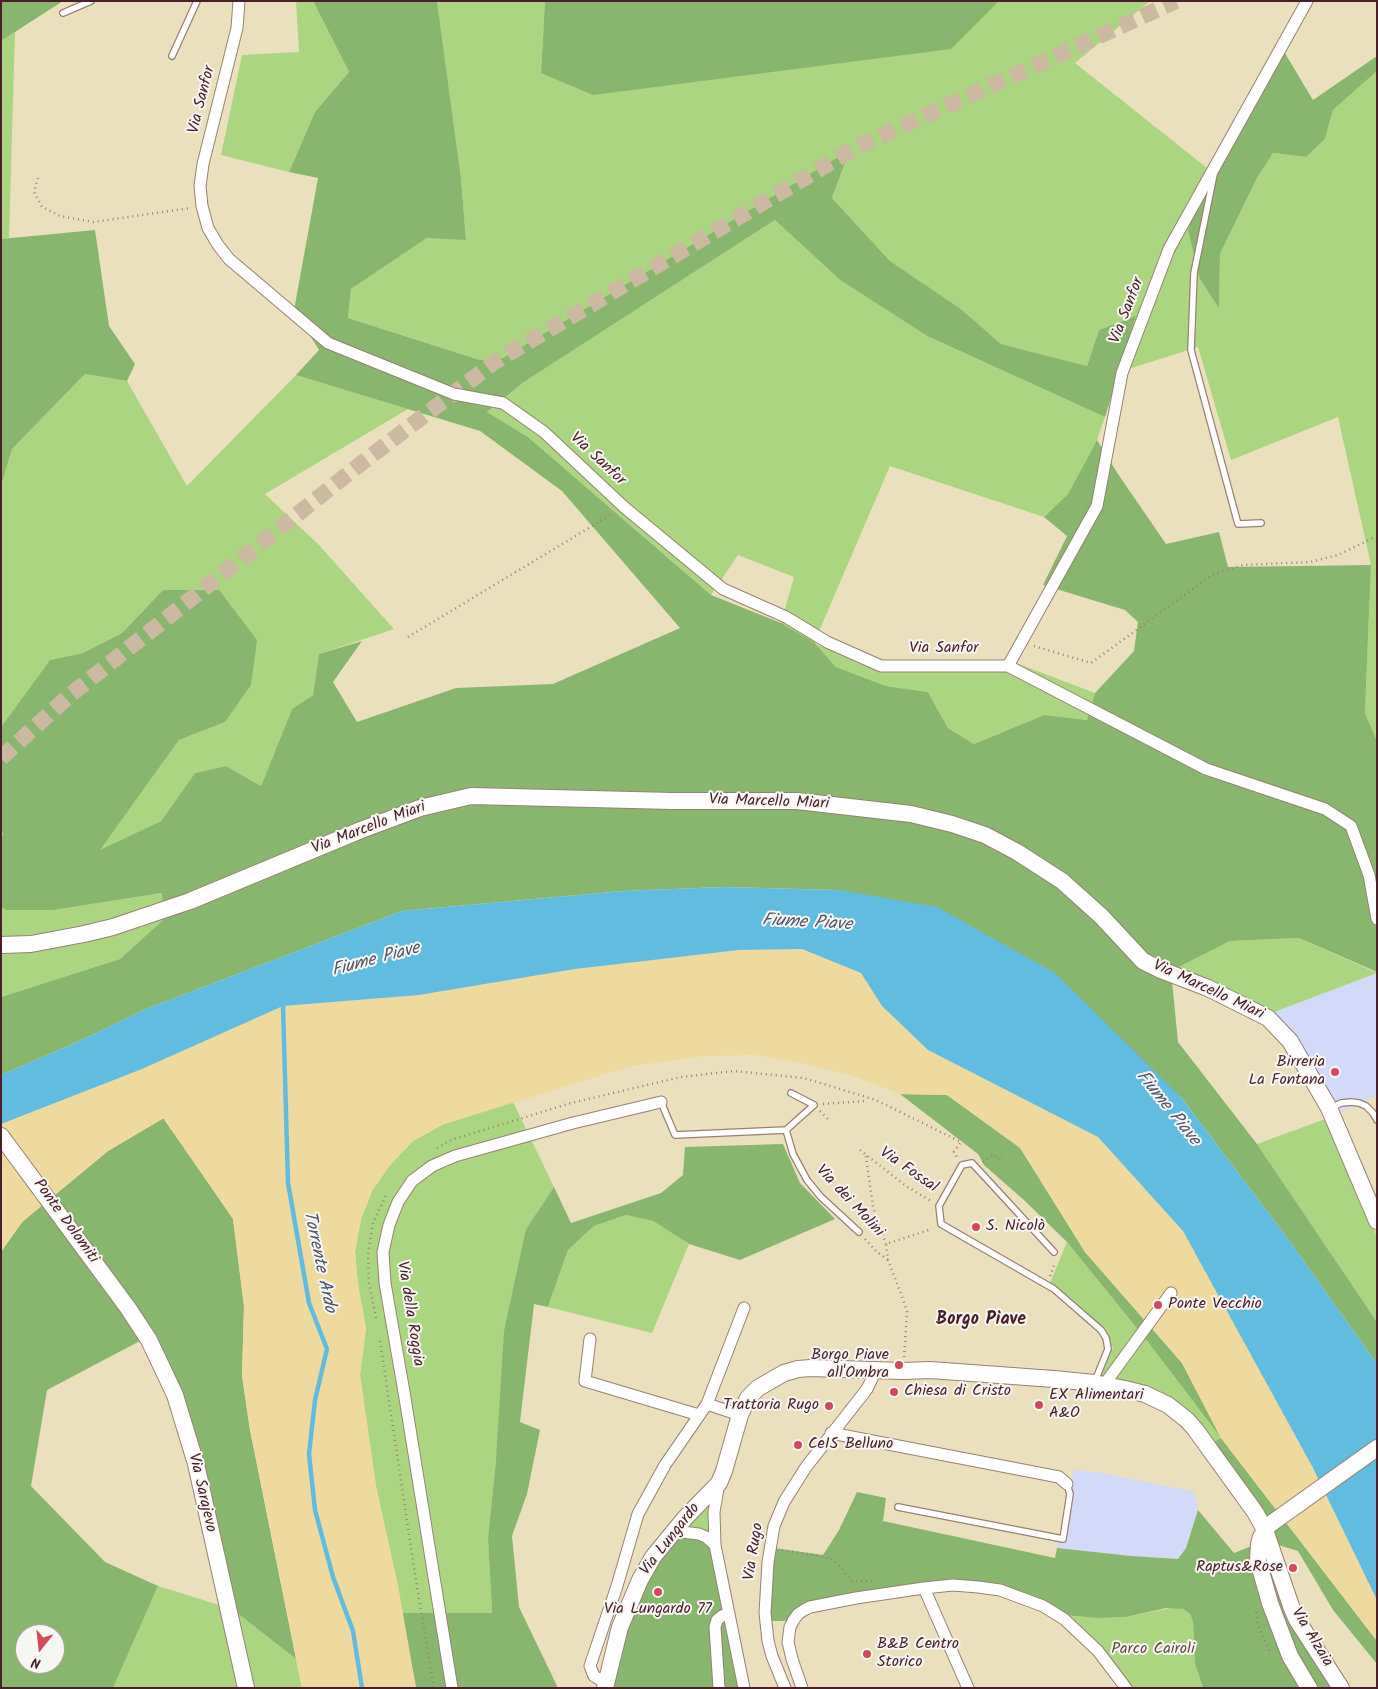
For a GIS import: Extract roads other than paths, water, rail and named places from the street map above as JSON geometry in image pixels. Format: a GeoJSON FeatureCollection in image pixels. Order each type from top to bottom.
{"type":"FeatureCollection","features":[{"type":"Feature","properties":{"kind":"street","name":"Via Sanfor"},"geometry":{"type":"LineString","coordinates":[[239,1],[237,28],[203,164],[200,186],[202,206],[208,228],[229,259],[328,343],[454,394],[502,403],[544,432],[624,507],[723,589],[786,617],[827,642],[881,666],[1008,666],[1206,769],[1325,809],[1351,826],[1369,874],[1377,919]]}},
{"type":"Feature","properties":{"kind":"street","name":"Via Sanfor"},"geometry":{"type":"LineString","coordinates":[[1008,666],[1097,506],[1122,373],[1169,249],[1307,1]]}},
{"type":"Feature","properties":{"kind":"street","name":"Via Marcello Miari"},"geometry":{"type":"LineString","coordinates":[[1,946],[31,944],[113,927],[190,901],[386,820],[420,808],[471,796],[662,801],[797,801],[911,814],[952,824],[985,836],[1017,852],[1062,881],[1101,916],[1144,961],[1161,970],[1208,988],[1268,1018],[1290,1041],[1329,1108],[1377,1221]]}},
{"type":"Feature","properties":{"kind":"street","name":"Via della Roggia"},"geometry":{"type":"LineString","coordinates":[[452,1688],[385,1283],[383,1252],[389,1225],[398,1202],[412,1181],[432,1166],[447,1159],[573,1123],[661,1102]]}},
{"type":"Feature","properties":{"kind":"street","name":"Ponte Dolomiti"},"geometry":{"type":"LineString","coordinates":[[1,1136],[128,1308]]}},
{"type":"Feature","properties":{"kind":"street"},"geometry":{"type":"LineString","coordinates":[[1099,1384],[1128,1352],[1171,1293]]}},
{"type":"Feature","properties":{"kind":"street","name":"Via Sarajevo"},"geometry":{"type":"LineString","coordinates":[[128,1308],[149,1340],[175,1395],[196,1464],[246,1688]]}},
{"type":"Feature","properties":{"kind":"street"},"geometry":{"type":"LineString","coordinates":[[605,1685],[594,1676],[590,1666],[617,1586],[638,1514],[665,1465],[707,1404],[744,1308]]}},
{"type":"Feature","properties":{"kind":"street"},"geometry":{"type":"LineString","coordinates":[[590,1339],[585,1381],[699,1415]]}},
{"type":"Feature","properties":{"kind":"street","name":"Via Alzaia"},"geometry":{"type":"LineString","coordinates":[[719,1483],[740,1414],[748,1398],[758,1388],[784,1373],[798,1369],[972,1372],[1125,1388],[1168,1405],[1187,1420],[1234,1481],[1267,1528],[1297,1620],[1341,1688]]}},
{"type":"Feature","properties":{"kind":"street","name":"Via Rugo"},"geometry":{"type":"LineString","coordinates":[[785,1688],[768,1641],[765,1613],[770,1548],[774,1526],[784,1502],[806,1467],[867,1389],[876,1370]]}},
{"type":"Feature","properties":{"kind":"street"},"geometry":{"type":"LineString","coordinates":[[707,1404],[740,1414]]}},
{"type":"Feature","properties":{"kind":"street"},"geometry":{"type":"LineString","coordinates":[[831,1433],[1058,1476],[1067,1484]]}},
{"type":"Feature","properties":{"kind":"street"},"geometry":{"type":"LineString","coordinates":[[1308,1688],[1290,1656],[1260,1572],[1258,1552],[1261,1537],[1267,1528],[1377,1448]]}},
{"type":"Feature","properties":{"kind":"street"},"geometry":{"type":"LineString","coordinates":[[719,1483],[714,1512],[715,1544],[744,1688]]}},
{"type":"Feature","properties":{"kind":"street","name":"Via Lungardo"},"geometry":{"type":"LineString","coordinates":[[605,1685],[628,1605],[640,1580],[653,1558],[672,1533],[719,1483]]}},
{"type":"Feature","properties":{"kind":"street"},"geometry":{"type":"LineString","coordinates":[[672,1533],[699,1534],[715,1544]]}},
{"type":"Feature","properties":{"kind":"street"},"geometry":{"type":"LineString","coordinates":[[802,1688],[788,1642],[790,1627],[798,1614],[810,1607],[856,1598],[953,1585],[1000,1590],[1043,1606],[1064,1619],[1093,1645],[1126,1688]]}},
{"type":"Feature","properties":{"kind":"street"},"geometry":{"type":"LineString","coordinates":[[924,1588],[968,1688]]}},
{"type":"Feature","properties":{"kind":"street"},"geometry":{"type":"LineString","coordinates":[[719,1688],[715,1627],[717,1620],[728,1613]]}},
{"type":"Feature","properties":{"kind":"lane"},"geometry":{"type":"LineString","coordinates":[[63,13],[91,1]]}},
{"type":"Feature","properties":{"kind":"lane"},"geometry":{"type":"LineString","coordinates":[[172,56],[197,1]]}},
{"type":"Feature","properties":{"kind":"lane","name":"Via Sanfor"},"geometry":{"type":"LineString","coordinates":[[1216,165],[1194,273],[1191,350],[1238,524],[1262,523]]}},
{"type":"Feature","properties":{"kind":"lane"},"geometry":{"type":"LineString","coordinates":[[661,1102],[676,1135],[786,1130],[814,1105],[791,1093]]}},
{"type":"Feature","properties":{"kind":"lane"},"geometry":{"type":"LineString","coordinates":[[1329,1108],[1341,1103],[1359,1103],[1366,1106],[1377,1120]]}},
{"type":"Feature","properties":{"kind":"lane","name":"Via dei Molini"},"geometry":{"type":"LineString","coordinates":[[786,1130],[793,1154],[807,1180],[821,1197],[859,1232]]}},
{"type":"Feature","properties":{"kind":"lane"},"geometry":{"type":"LineString","coordinates":[[1054,1252],[972,1163],[962,1165],[939,1206],[940,1220],[943,1226],[1047,1285],[1097,1326],[1106,1338],[1109,1346],[1099,1384]]}},
{"type":"Feature","properties":{"kind":"lane"},"geometry":{"type":"LineString","coordinates":[[898,1507],[1063,1539],[1070,1494],[1067,1484]]}},
{"type":"Feature","properties":{"kind":"water","name":"Fiume Piave"},"geometry":{"type":"Polygon","coordinates":[[[723,887],[839,890],[937,907],[1055,973],[1181,1097],[1288,1239],[1377,1364],[1377,1600],[1313,1468],[1183,1231],[1098,1137],[928,1050],[882,1006],[861,973],[802,949],[739,950],[575,969],[419,995],[283,1006],[142,1069],[1,1124],[1,1075],[75,1043],[146,1009],[402,911],[623,891],[723,887]]]}},
{"type":"Feature","properties":{"kind":"waterway","name":"Torrente Ardo"},"geometry":{"type":"LineString","coordinates":[[279,1003],[283,1006],[288,1183],[309,1303],[327,1349],[315,1400],[309,1454],[315,1510],[333,1577],[353,1631],[362,1688]]}},
{"type":"Feature","properties":{"kind":"tunnel"},"geometry":{"type":"LineString","coordinates":[[1,758],[70,695],[363,462],[496,361],[857,147],[1176,1]]}},
{"type":"Feature","properties":{"kind":"place","name":"Birreria La Fontana"},"geometry":{"type":"Point","coordinates":[1335,1072]}},
{"type":"Feature","properties":{"kind":"place","name":"S. Nicolò"},"geometry":{"type":"Point","coordinates":[976,1227]}},
{"type":"Feature","properties":{"kind":"place","name":"Ponte Vecchio"},"geometry":{"type":"Point","coordinates":[1158,1305]}},
{"type":"Feature","properties":{"kind":"place","name":"Borgo Piave all'Ombra"},"geometry":{"type":"Point","coordinates":[899,1365]}},
{"type":"Feature","properties":{"kind":"place","name":"Chiesa di Cristo"},"geometry":{"type":"Point","coordinates":[894,1392]}},
{"type":"Feature","properties":{"kind":"place","name":"EX Alimentari A&O"},"geometry":{"type":"Point","coordinates":[1039,1405]}},
{"type":"Feature","properties":{"kind":"place","name":"Trattoria Rugo"},"geometry":{"type":"Point","coordinates":[829,1406]}},
{"type":"Feature","properties":{"kind":"place","name":"CeIS Belluno"},"geometry":{"type":"Point","coordinates":[798,1445]}},
{"type":"Feature","properties":{"kind":"place","name":"Raptus&Rose"},"geometry":{"type":"Point","coordinates":[1293,1568]}},
{"type":"Feature","properties":{"kind":"place","name":"Via Lungardo 77"},"geometry":{"type":"Point","coordinates":[658,1592]}},
{"type":"Feature","properties":{"kind":"place","name":"B&B Centro Storico"},"geometry":{"type":"Point","coordinates":[867,1654]}},
{"type":"Feature","properties":{"kind":"district","name":"Borgo Piave"},"geometry":{"type":"Point","coordinates":[981,1321]}},
{"type":"Feature","properties":{"kind":"park label","name":"Parco Cairoli"},"geometry":{"type":"Point","coordinates":[1153,1650]}}]}
